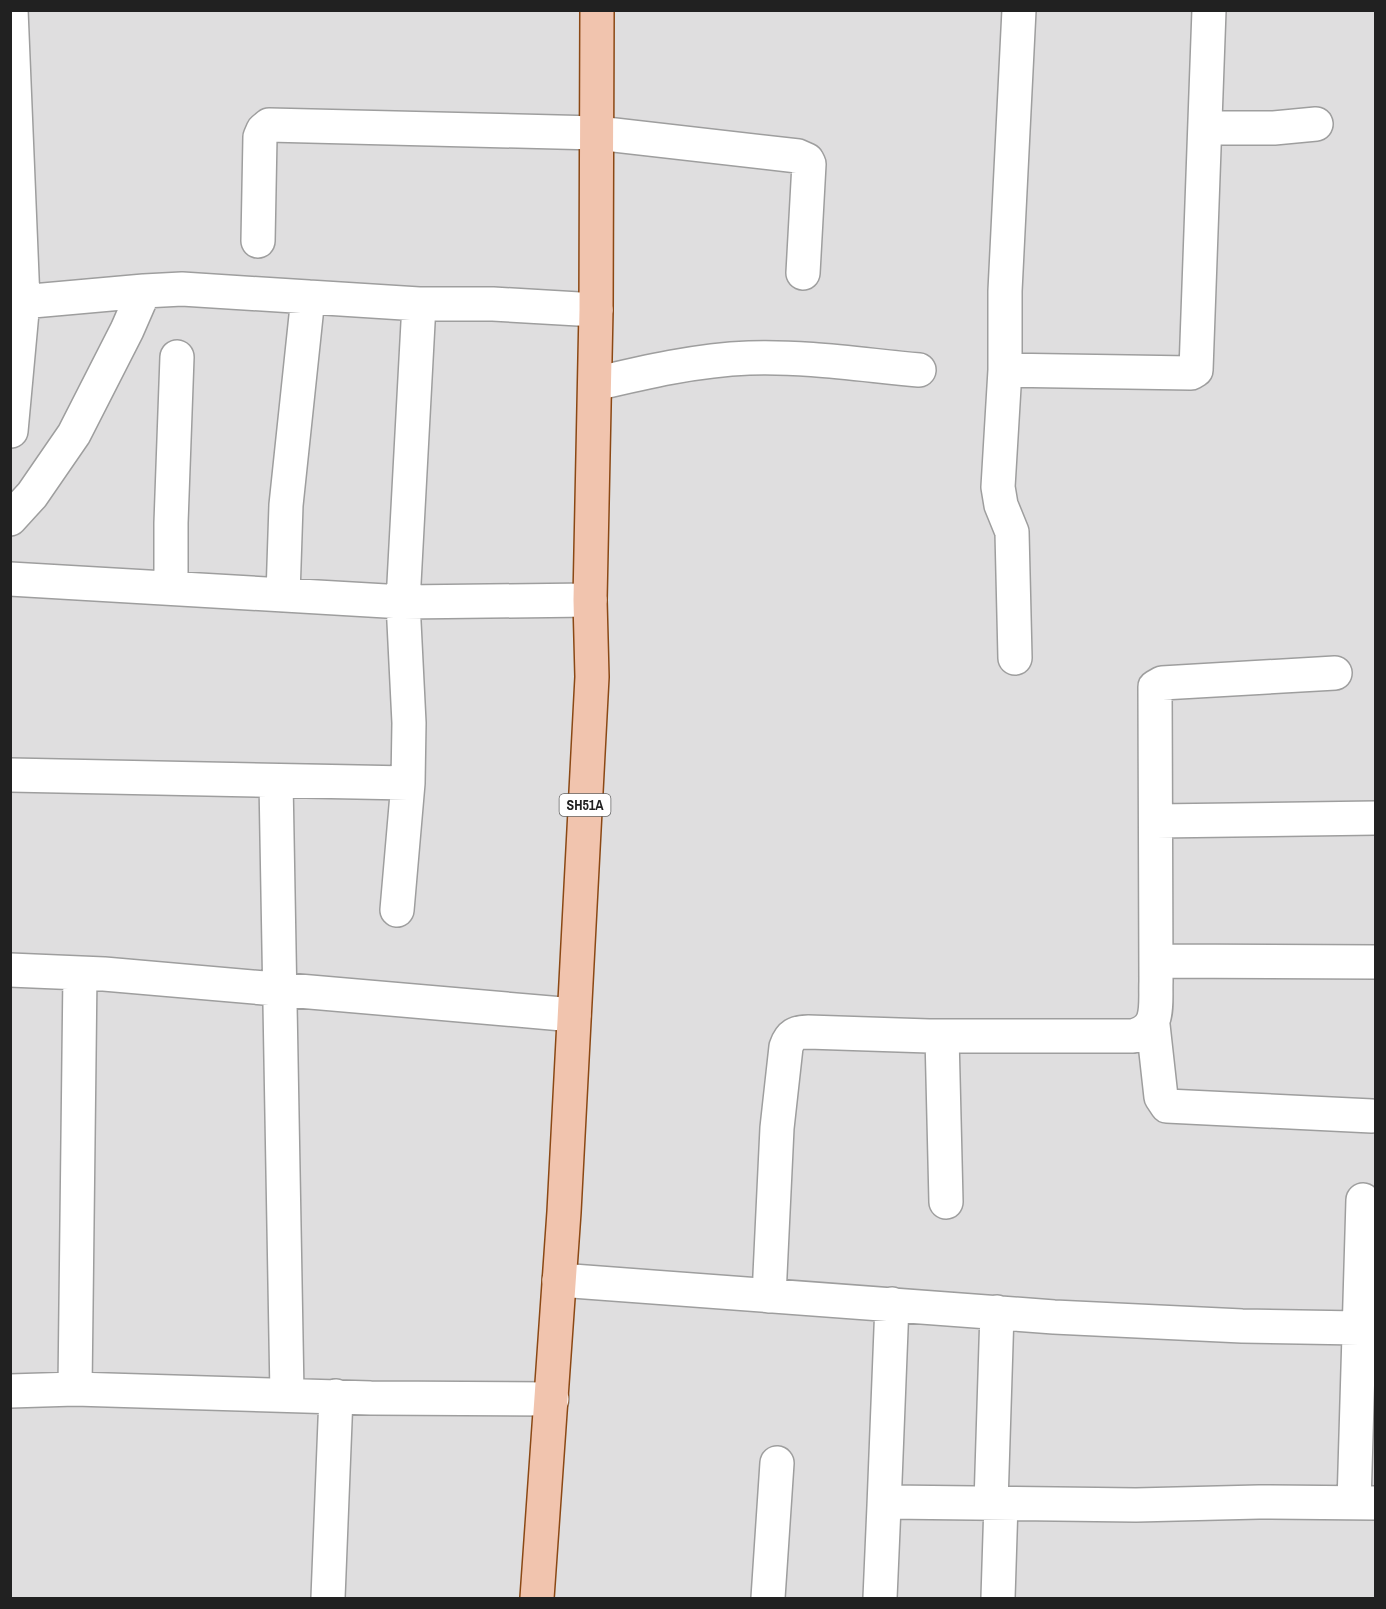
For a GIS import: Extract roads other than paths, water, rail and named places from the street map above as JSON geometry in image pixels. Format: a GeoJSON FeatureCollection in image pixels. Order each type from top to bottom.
{"type":"FeatureCollection","features":[{"type":"Feature","properties":{"kind":"main road","name":"SH51A"},"geometry":{"type":"LineString","coordinates":[[537,1599],[552,1399],[592,677],[590,600],[596,310],[597,10]]}},
{"type":"Feature","properties":{"kind":"street"},"geometry":{"type":"LineString","coordinates":[[10,431],[17,302],[11,10]]}},
{"type":"Feature","properties":{"kind":"street"},"geometry":{"type":"LineString","coordinates":[[1015,658],[1012,532],[1001,505],[998,487],[1005,370],[1005,291],[1019,10]]}},
{"type":"Feature","properties":{"kind":"street"},"geometry":{"type":"LineString","coordinates":[[1005,370],[1108,373],[1191,373],[1195,371],[1209,10]]}},
{"type":"Feature","properties":{"kind":"street"},"geometry":{"type":"LineString","coordinates":[[1205,128],[1274,128],[1316,124]]}},
{"type":"Feature","properties":{"kind":"street"},"geometry":{"type":"LineString","coordinates":[[258,241],[260,137],[263,130],[270,125],[597,133],[798,156],[807,160],[809,164],[803,273]]}},
{"type":"Feature","properties":{"kind":"street"},"geometry":{"type":"LineString","coordinates":[[17,302],[182,289],[419,304],[493,304],[596,310]]}},
{"type":"Feature","properties":{"kind":"street"},"geometry":{"type":"LineString","coordinates":[[10,519],[32,495],[74,434],[127,330],[144,291]]}},
{"type":"Feature","properties":{"kind":"street"},"geometry":{"type":"LineString","coordinates":[[283,595],[287,496],[308,297]]}},
{"type":"Feature","properties":{"kind":"street"},"geometry":{"type":"LineString","coordinates":[[397,910],[408,783],[410,723],[403,602],[419,304]]}},
{"type":"Feature","properties":{"kind":"street"},"geometry":{"type":"LineString","coordinates":[[171,588],[177,357]]}},
{"type":"Feature","properties":{"kind":"street"},"geometry":{"type":"LineString","coordinates":[[595,384],[652,370],[750,358],[808,359],[919,370]]}},
{"type":"Feature","properties":{"kind":"street"},"geometry":{"type":"LineString","coordinates":[[10,579],[403,602],[590,600]]}},
{"type":"Feature","properties":{"kind":"street"},"geometry":{"type":"LineString","coordinates":[[1335,673],[1157,685],[1155,690],[1156,961],[1153,1025],[1161,1097],[1167,1106],[1372,1116]]}},
{"type":"Feature","properties":{"kind":"street"},"geometry":{"type":"LineString","coordinates":[[10,775],[408,783]]}},
{"type":"Feature","properties":{"kind":"street"},"geometry":{"type":"LineString","coordinates":[[276,781],[287,1395]]}},
{"type":"Feature","properties":{"kind":"street"},"geometry":{"type":"LineString","coordinates":[[1156,821],[1376,818]]}},
{"type":"Feature","properties":{"kind":"street"},"geometry":{"type":"LineString","coordinates":[[1156,961],[1376,962]]}},
{"type":"Feature","properties":{"kind":"street"},"geometry":{"type":"LineString","coordinates":[[10,970],[80,973],[574,1016]]}},
{"type":"Feature","properties":{"kind":"street"},"geometry":{"type":"LineString","coordinates":[[75,1389],[80,973]]}},
{"type":"Feature","properties":{"kind":"street"},"geometry":{"type":"LineString","coordinates":[[769,1296],[777,1128],[786,1047],[788,1040],[795,1033],[1133,1036],[1142,1034],[1153,1025]]}},
{"type":"Feature","properties":{"kind":"street"},"geometry":{"type":"LineString","coordinates":[[942,1036],[946,1202]]}},
{"type":"Feature","properties":{"kind":"street"},"geometry":{"type":"LineString","coordinates":[[884,1506],[891,1501],[1136,1505],[1259,1502],[1365,1503],[1359,1328],[1363,1200]]}},
{"type":"Feature","properties":{"kind":"street"},"geometry":{"type":"LineString","coordinates":[[559,1280],[1054,1317],[1242,1326],[1359,1328]]}},
{"type":"Feature","properties":{"kind":"street"},"geometry":{"type":"LineString","coordinates":[[880,1599],[892,1304]]}},
{"type":"Feature","properties":{"kind":"street"},"geometry":{"type":"LineString","coordinates":[[997,1312],[998,1599]]}},
{"type":"Feature","properties":{"kind":"street"},"geometry":{"type":"LineString","coordinates":[[10,1391],[75,1389],[371,1398],[552,1399]]}},
{"type":"Feature","properties":{"kind":"street"},"geometry":{"type":"LineString","coordinates":[[328,1599],[336,1396]]}},
{"type":"Feature","properties":{"kind":"street"},"geometry":{"type":"LineString","coordinates":[[768,1599],[777,1463]]}}]}
